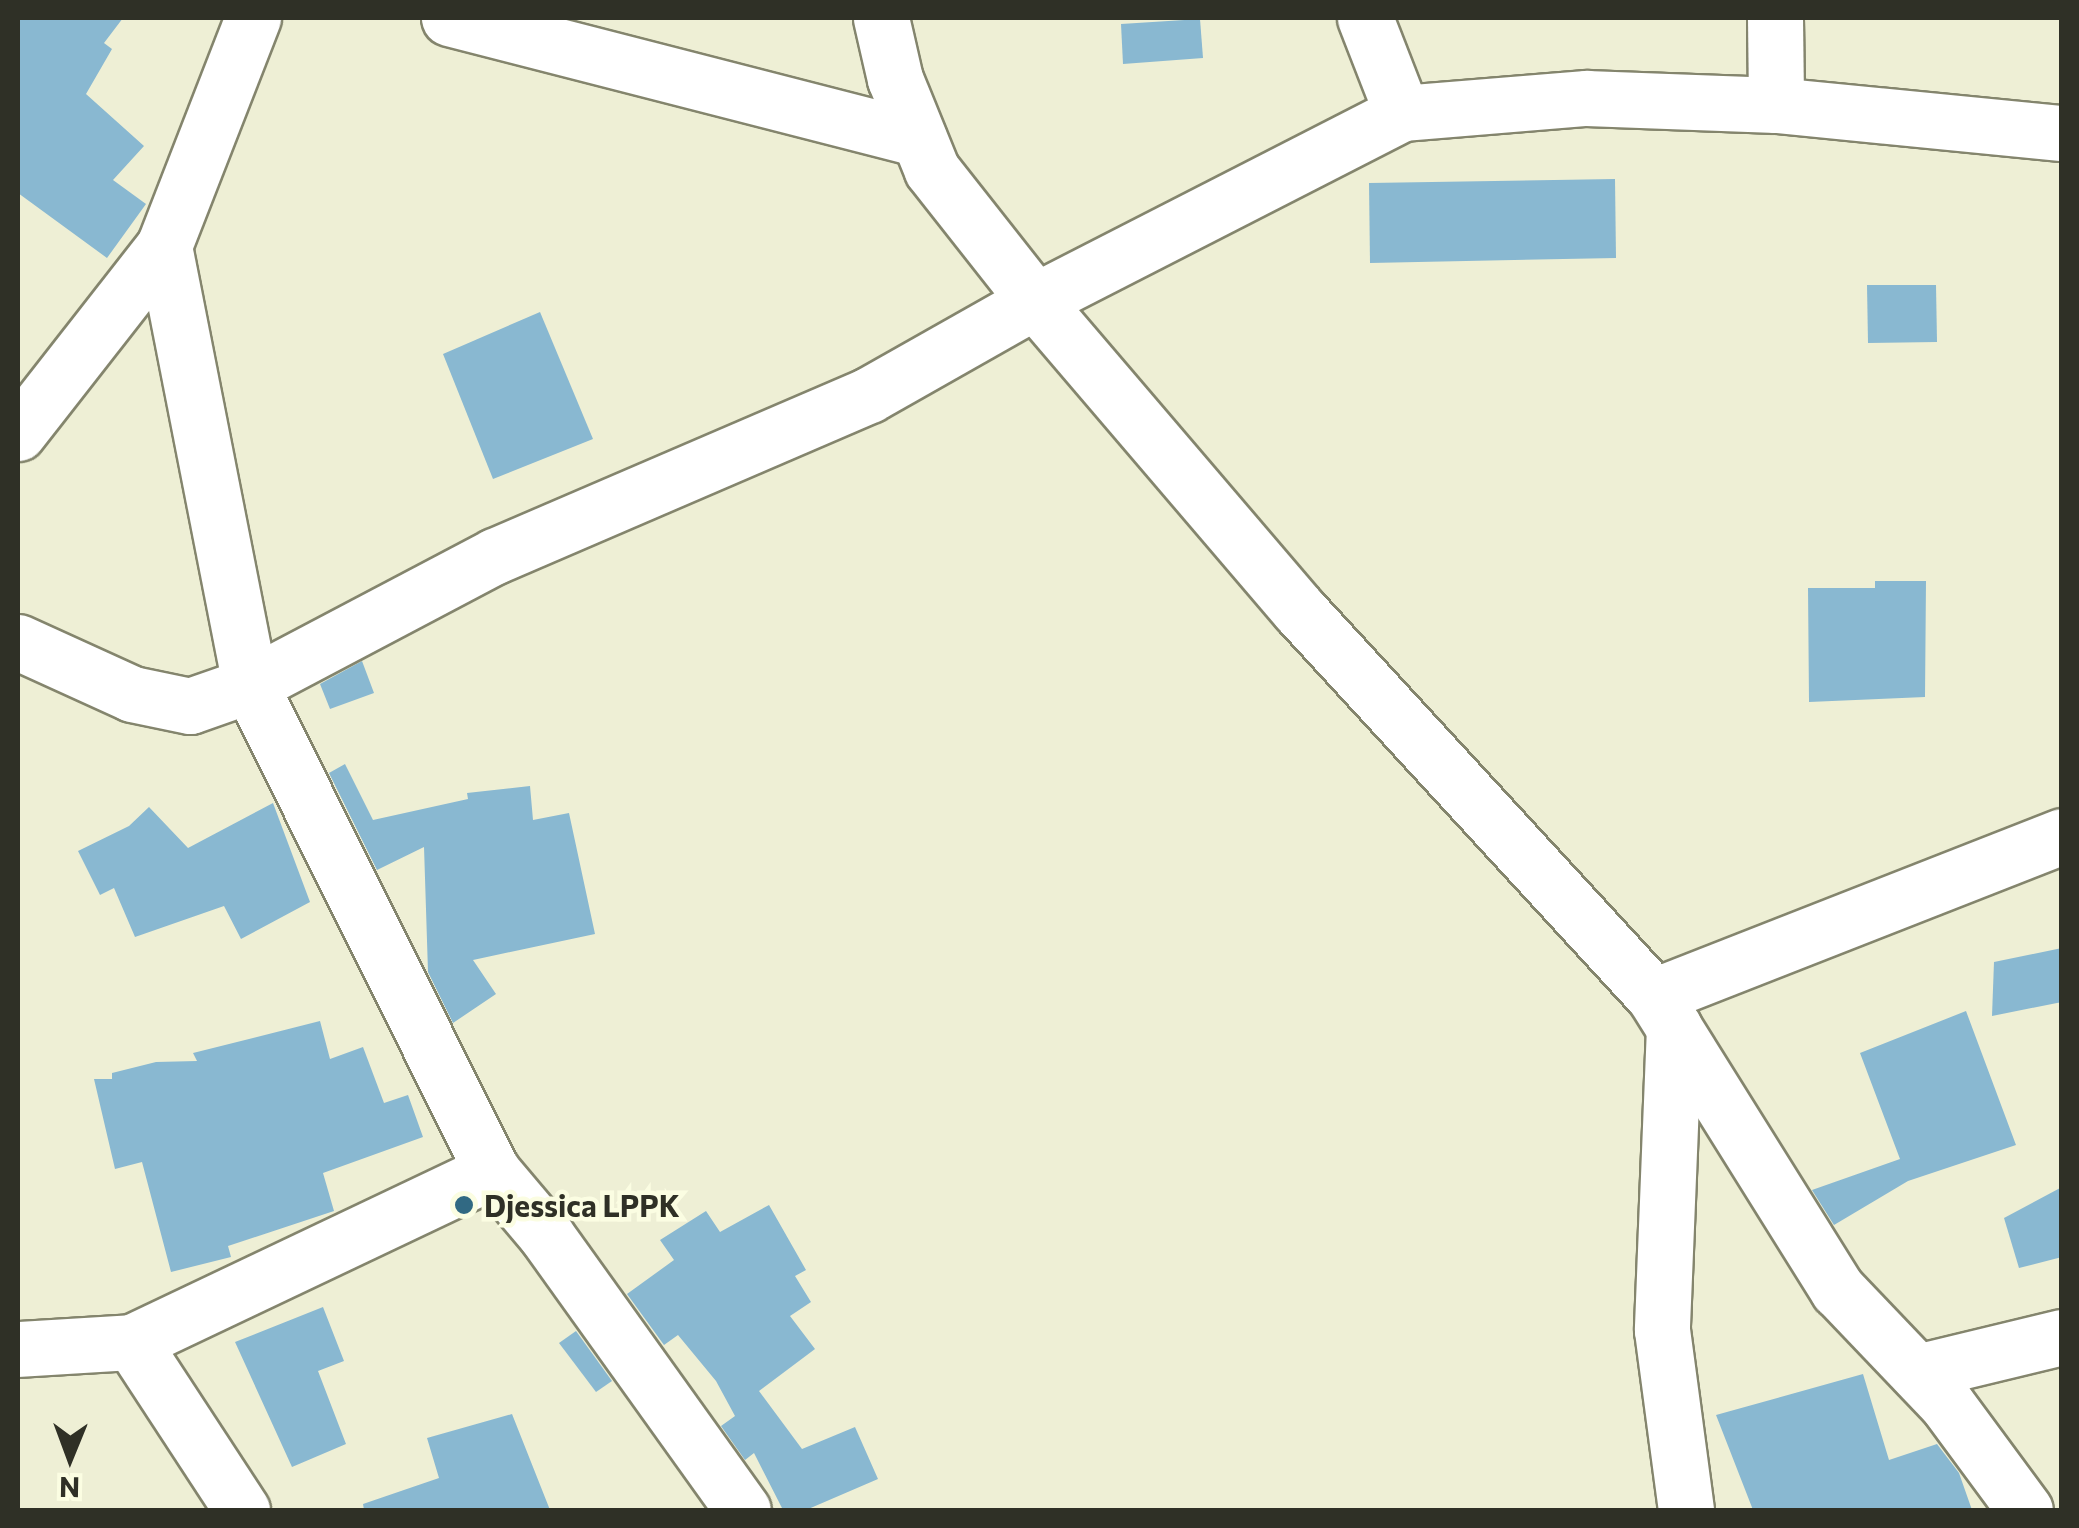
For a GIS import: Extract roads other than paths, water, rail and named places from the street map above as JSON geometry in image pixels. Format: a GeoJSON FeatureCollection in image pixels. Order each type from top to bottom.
{"type":"FeatureCollection","features":[{"type":"Feature","properties":{"kind":"street"},"geometry":{"type":"LineString","coordinates":[[27,403],[164,246],[253,18]]}},
{"type":"Feature","properties":{"kind":"street"},"geometry":{"type":"LineString","coordinates":[[449,18],[919,139]]}},
{"type":"Feature","properties":{"kind":"street"},"geometry":{"type":"LineString","coordinates":[[881,18],[895,78],[932,170],[1035,302],[1299,610],[1664,1011],[1838,1290],[1918,1372],[2025,1510]]}},
{"type":"Feature","properties":{"kind":"street"},"geometry":{"type":"LineString","coordinates":[[1364,18],[1402,113]]}},
{"type":"Feature","properties":{"kind":"street"},"geometry":{"type":"LineString","coordinates":[[1775,18],[1776,105]]}},
{"type":"Feature","properties":{"kind":"street"},"geometry":{"type":"LineString","coordinates":[[18,642],[132,694],[190,706],[250,685],[495,556],[869,396],[1035,302],[1402,113],[1586,98],[1776,105],[2056,135]]}},
{"type":"Feature","properties":{"kind":"street"},"geometry":{"type":"LineString","coordinates":[[164,246],[250,685],[492,1171],[546,1235],[743,1510]]}},
{"type":"Feature","properties":{"kind":"street"},"geometry":{"type":"LineString","coordinates":[[1664,1011],[2062,836]]}},
{"type":"Feature","properties":{"kind":"street"},"geometry":{"type":"LineString","coordinates":[[1664,1011],[1662,1330],[1686,1510]]}},
{"type":"Feature","properties":{"kind":"street"},"geometry":{"type":"LineString","coordinates":[[18,1349],[132,1342],[492,1171]]}},
{"type":"Feature","properties":{"kind":"street"},"geometry":{"type":"LineString","coordinates":[[1918,1372],[2062,1337]]}},
{"type":"Feature","properties":{"kind":"street"},"geometry":{"type":"LineString","coordinates":[[132,1342],[242,1510]]}},
{"type":"Feature","properties":{"kind":"place","name":"Djessica LPPK"},"geometry":{"type":"Point","coordinates":[464,1205]}}]}
